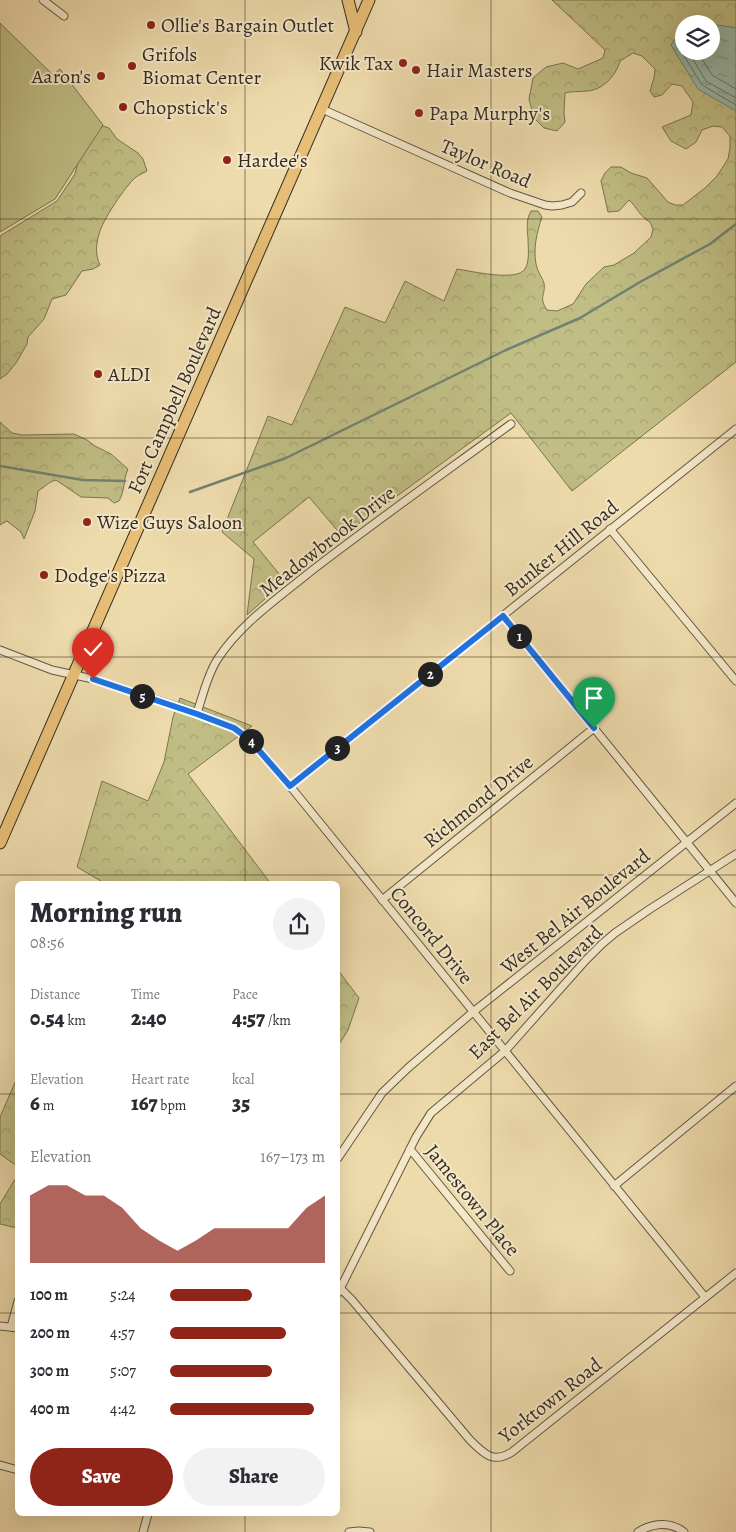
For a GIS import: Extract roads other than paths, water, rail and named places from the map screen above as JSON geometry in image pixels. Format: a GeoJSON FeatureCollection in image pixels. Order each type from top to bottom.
{"type":"FeatureCollection","features":[{"type":"Feature","properties":{"kind":"highway"},"geometry":{"type":"LineString","coordinates":[[348,0],[356,32]]}},
{"type":"Feature","properties":{"kind":"highway","name":"Fort Campbell Boulevard"},"geometry":{"type":"LineString","coordinates":[[0,843],[369,0]]}},
{"type":"Feature","properties":{"kind":"street"},"geometry":{"type":"LineString","coordinates":[[43,0],[64,16]]}},
{"type":"Feature","properties":{"kind":"street","name":"Taylor Road"},"geometry":{"type":"LineString","coordinates":[[322,109],[510,193],[545,205],[562,206],[572,202],[582,193]]}},
{"type":"Feature","properties":{"kind":"street","name":"Meadowbrook Drive"},"geometry":{"type":"LineString","coordinates":[[197,714],[206,681],[217,661],[235,636],[282,594],[348,543],[511,424]]}},
{"type":"Feature","properties":{"kind":"street","name":"Bunker Hill Road"},"geometry":{"type":"LineString","coordinates":[[290,786],[736,429]]}},
{"type":"Feature","properties":{"kind":"street"},"geometry":{"type":"LineString","coordinates":[[610,530],[736,682]]}},
{"type":"Feature","properties":{"kind":"street"},"geometry":{"type":"LineString","coordinates":[[503,616],[736,904]]}},
{"type":"Feature","properties":{"kind":"street","name":"Concord Drive"},"geometry":{"type":"LineString","coordinates":[[0,650],[52,670],[93,679],[197,714],[234,728],[249,739],[290,786],[705,1297]]}},
{"type":"Feature","properties":{"kind":"street","name":"Richmond Drive"},"geometry":{"type":"LineString","coordinates":[[382,900],[594,728]]}},
{"type":"Feature","properties":{"kind":"street","name":"West Bel Air Boulevard"},"geometry":{"type":"LineString","coordinates":[[340,1155],[382,1093],[394,1080],[473,1012],[736,803]]}},
{"type":"Feature","properties":{"kind":"street","name":"East Bel Air Boulevard"},"geometry":{"type":"LineString","coordinates":[[340,1285],[410,1149],[431,1113],[505,1051],[586,960],[615,933],[736,854]]}},
{"type":"Feature","properties":{"kind":"street"},"geometry":{"type":"LineString","coordinates":[[614,1186],[736,1086]]}},
{"type":"Feature","properties":{"kind":"street","name":"Jamestown Place"},"geometry":{"type":"LineString","coordinates":[[410,1149],[510,1271]]}},
{"type":"Feature","properties":{"kind":"street","name":"Yorktown Road"},"geometry":{"type":"LineString","coordinates":[[340,1291],[470,1440],[487,1456],[500,1458],[512,1452],[736,1273]]}},
{"type":"Feature","properties":{"kind":"street"},"geometry":{"type":"LineString","coordinates":[[0,1326],[14,1328]]}},
{"type":"Feature","properties":{"kind":"street"},"geometry":{"type":"LineString","coordinates":[[0,1465],[15,1469]]}},
{"type":"Feature","properties":{"kind":"street"},"geometry":{"type":"LineString","coordinates":[[143,1532],[147,1516]]}},
{"type":"Feature","properties":{"kind":"street"},"geometry":{"type":"LineString","coordinates":[[638,1532],[644,1528],[660,1524],[672,1526],[684,1532]]}},
{"type":"Feature","properties":{"kind":"street"},"geometry":{"type":"LineString","coordinates":[[349,1532],[359,1530],[370,1532]]}},
{"type":"Feature","properties":{"kind":"water"},"geometry":{"type":"Polygon","coordinates":[[[720,25],[736,28],[736,111],[698,89],[680,60],[720,60],[720,25]]]}},
{"type":"Feature","properties":{"kind":"water"},"geometry":{"type":"Polygon","coordinates":[[[675,39],[675,52],[671,45],[675,39]]]}},
{"type":"Feature","properties":{"kind":"waterway"},"geometry":{"type":"LineString","coordinates":[[190,492],[286,458],[506,350],[580,318],[640,282],[710,244],[736,224]]}},
{"type":"Feature","properties":{"kind":"waterway"},"geometry":{"type":"LineString","coordinates":[[0,466],[83,480],[125,481]]}},
{"type":"Feature","properties":{"kind":"place","name":"Ollie's Bargain Outlet"},"geometry":{"type":"Point","coordinates":[151,25]}},
{"type":"Feature","properties":{"kind":"place","name":"Kwik Tax"},"geometry":{"type":"Point","coordinates":[403,63]}},
{"type":"Feature","properties":{"kind":"place","name":"Grifols Biomat Center"},"geometry":{"type":"Point","coordinates":[132,66]}},
{"type":"Feature","properties":{"kind":"place","name":"Hair Masters"},"geometry":{"type":"Point","coordinates":[416,70]}},
{"type":"Feature","properties":{"kind":"place","name":"Aaron's"},"geometry":{"type":"Point","coordinates":[101,76]}},
{"type":"Feature","properties":{"kind":"place","name":"Chopstick's"},"geometry":{"type":"Point","coordinates":[123,107]}},
{"type":"Feature","properties":{"kind":"place","name":"Papa Murphy's"},"geometry":{"type":"Point","coordinates":[419,113]}},
{"type":"Feature","properties":{"kind":"place","name":"Hardee's"},"geometry":{"type":"Point","coordinates":[227,160]}},
{"type":"Feature","properties":{"kind":"place","name":"ALDI"},"geometry":{"type":"Point","coordinates":[98,374]}},
{"type":"Feature","properties":{"kind":"place","name":"Wize Guys Saloon"},"geometry":{"type":"Point","coordinates":[87,522]}},
{"type":"Feature","properties":{"kind":"place","name":"Dodge's Pizza"},"geometry":{"type":"Point","coordinates":[44,575]}}]}
